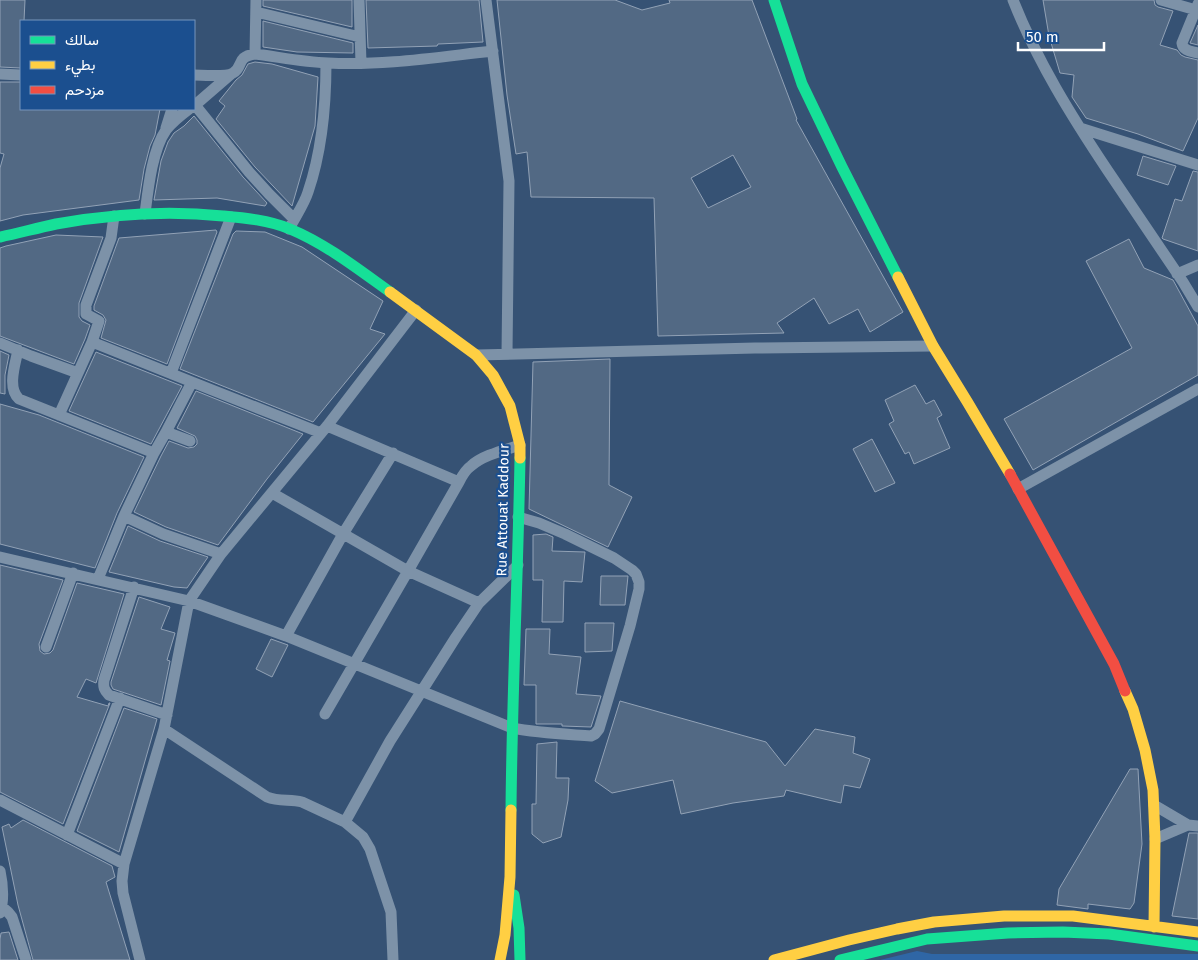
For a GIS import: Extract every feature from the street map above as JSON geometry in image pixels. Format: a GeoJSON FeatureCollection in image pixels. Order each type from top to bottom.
{"type":"FeatureCollection","features":[{"type":"Feature","properties":{"kind":"street"},"geometry":{"type":"LineString","coordinates":[[359,0],[361,63]]}},
{"type":"Feature","properties":{"kind":"street"},"geometry":{"type":"LineString","coordinates":[[486,0],[509,181],[507,354]]}},
{"type":"Feature","properties":{"kind":"street"},"geometry":{"type":"LineString","coordinates":[[774,0],[802,84],[842,167],[933,346],[1018,489],[1114,664],[1133,709],[1145,750],[1153,790],[1155,839],[1154,927]]}},
{"type":"Feature","properties":{"kind":"street"},"geometry":{"type":"LineString","coordinates":[[1014,0],[1051,79],[1080,128],[1198,307]]}},
{"type":"Feature","properties":{"kind":"street"},"geometry":{"type":"LineString","coordinates":[[1161,0],[1197,7],[1182,40],[1182,45],[1185,49],[1198,53]]}},
{"type":"Feature","properties":{"kind":"street"},"geometry":{"type":"LineString","coordinates":[[255,54],[256,6],[360,37]]}},
{"type":"Feature","properties":{"kind":"street"},"geometry":{"type":"LineString","coordinates":[[195,104],[237,70],[245,56],[255,54],[326,63],[381,63],[493,51]]}},
{"type":"Feature","properties":{"kind":"street"},"geometry":{"type":"LineString","coordinates":[[195,108],[291,224],[308,192],[317,159],[321,136],[326,63]]}},
{"type":"Feature","properties":{"kind":"street"},"geometry":{"type":"LineString","coordinates":[[0,74],[20,75]]}},
{"type":"Feature","properties":{"kind":"street"},"geometry":{"type":"LineString","coordinates":[[195,75],[231,74]]}},
{"type":"Feature","properties":{"kind":"street"},"geometry":{"type":"LineString","coordinates":[[145,214],[152,169],[172,110]]}},
{"type":"Feature","properties":{"kind":"street"},"geometry":{"type":"LineString","coordinates":[[165,132],[188,110]]}},
{"type":"Feature","properties":{"kind":"street"},"geometry":{"type":"LineString","coordinates":[[1080,128],[1198,166]]}},
{"type":"Feature","properties":{"kind":"street","name":"Rue Attouat Kaddour"},"geometry":{"type":"LineString","coordinates":[[0,237],[56,224],[145,214],[195,213],[247,218],[275,224],[291,224],[416,310],[476,355],[493,375],[510,406],[520,445],[510,877],[501,958]]}},
{"type":"Feature","properties":{"kind":"street"},"geometry":{"type":"LineString","coordinates":[[59,415],[92,342],[99,321],[86,314],[86,305],[111,238],[114,216]]}},
{"type":"Feature","properties":{"kind":"street"},"geometry":{"type":"LineString","coordinates":[[171,373],[231,216]]}},
{"type":"Feature","properties":{"kind":"street"},"geometry":{"type":"LineString","coordinates":[[1180,278],[1191,267],[1198,265]]}},
{"type":"Feature","properties":{"kind":"street"},"geometry":{"type":"LineString","coordinates":[[1180,278],[1198,290]]}},
{"type":"Feature","properties":{"kind":"street"},"geometry":{"type":"LineString","coordinates":[[140,960],[122,893],[124,864],[164,729],[189,601],[221,554],[324,429],[416,310]]}},
{"type":"Feature","properties":{"kind":"street"},"geometry":{"type":"LineString","coordinates":[[0,342],[31,356],[78,373]]}},
{"type":"Feature","properties":{"kind":"street"},"geometry":{"type":"LineString","coordinates":[[92,342],[192,382],[394,453],[459,482]]}},
{"type":"Feature","properties":{"kind":"street"},"geometry":{"type":"LineString","coordinates":[[476,355],[755,348],[933,346]]}},
{"type":"Feature","properties":{"kind":"street"},"geometry":{"type":"LineString","coordinates":[[18,350],[13,381],[15,396],[154,453]]}},
{"type":"Feature","properties":{"kind":"street"},"geometry":{"type":"LineString","coordinates":[[98,579],[124,516],[154,453],[192,382]]}},
{"type":"Feature","properties":{"kind":"street"},"geometry":{"type":"LineString","coordinates":[[1018,489],[1197,391]]}},
{"type":"Feature","properties":{"kind":"street"},"geometry":{"type":"LineString","coordinates":[[166,432],[190,441]]}},
{"type":"Feature","properties":{"kind":"street"},"geometry":{"type":"LineString","coordinates":[[325,714],[464,472],[476,462],[520,445]]}},
{"type":"Feature","properties":{"kind":"street"},"geometry":{"type":"LineString","coordinates":[[286,636],[343,534],[394,453]]}},
{"type":"Feature","properties":{"kind":"street"},"geometry":{"type":"LineString","coordinates":[[272,493],[408,571],[479,603]]}},
{"type":"Feature","properties":{"kind":"street"},"geometry":{"type":"LineString","coordinates":[[124,516],[163,534],[221,554]]}},
{"type":"Feature","properties":{"kind":"street"},"geometry":{"type":"LineString","coordinates":[[0,557],[189,601],[286,636],[512,728],[591,736],[599,729],[605,711],[630,626],[639,582],[632,570],[614,558],[565,534],[539,523],[518,517]]}},
{"type":"Feature","properties":{"kind":"street"},"geometry":{"type":"LineString","coordinates":[[345,822],[390,741],[456,637],[479,603],[518,565]]}},
{"type":"Feature","properties":{"kind":"street"},"geometry":{"type":"LineString","coordinates":[[46,647],[73,573]]}},
{"type":"Feature","properties":{"kind":"street"},"geometry":{"type":"LineString","coordinates":[[134,587],[103,686],[109,695],[167,715]]}},
{"type":"Feature","properties":{"kind":"street"},"geometry":{"type":"LineString","coordinates":[[67,834],[120,698]]}},
{"type":"Feature","properties":{"kind":"street"},"geometry":{"type":"LineString","coordinates":[[164,729],[267,797],[281,801],[294,800],[302,802],[345,822],[363,837],[375,862],[391,912],[393,960]]}},
{"type":"Feature","properties":{"kind":"street"},"geometry":{"type":"LineString","coordinates":[[0,800],[124,864]]}},
{"type":"Feature","properties":{"kind":"street"},"geometry":{"type":"LineString","coordinates":[[1154,805],[1193,825]]}},
{"type":"Feature","properties":{"kind":"street"},"geometry":{"type":"LineString","coordinates":[[1155,839],[1193,825]]}},
{"type":"Feature","properties":{"kind":"street"},"geometry":{"type":"LineString","coordinates":[[0,874],[3,894],[1,910],[8,912],[12,917],[26,960]]}},
{"type":"Feature","properties":{"kind":"street"},"geometry":{"type":"LineString","coordinates":[[510,877],[519,928],[520,960]]}},
{"type":"Feature","properties":{"kind":"street"},"geometry":{"type":"LineString","coordinates":[[774,960],[896,929],[934,922],[1004,916],[1073,916],[1198,932]]}},
{"type":"Feature","properties":{"kind":"street"},"geometry":{"type":"LineString","coordinates":[[835,944],[839,960],[928,939],[1008,933],[1063,932],[1109,934],[1198,946]]}},
{"type":"Feature","properties":{"kind":"shaded area"},"geometry":{"type":"Polygon","coordinates":[[[917,951],[932,954],[1198,954],[1198,960],[880,960],[917,951]]]}},
{"type":"Feature","properties":{"kind":"building"},"geometry":{"type":"Polygon","coordinates":[[[0,0],[25,0],[24,20],[20,20],[20,68],[0,67],[0,0]]]}},
{"type":"Feature","properties":{"kind":"building"},"geometry":{"type":"Polygon","coordinates":[[[263,0],[352,0],[352,27],[263,6],[263,0]]]}},
{"type":"Feature","properties":{"kind":"building"},"geometry":{"type":"Polygon","coordinates":[[[366,0],[479,0],[483,42],[438,44],[437,46],[368,48],[366,0]]]}},
{"type":"Feature","properties":{"kind":"building"},"geometry":{"type":"Polygon","coordinates":[[[497,0],[615,0],[642,10],[670,3],[669,0],[752,0],[796,120],[903,312],[870,332],[858,309],[829,324],[814,298],[777,323],[784,333],[658,336],[654,198],[531,197],[527,152],[516,154],[507,95],[497,0]],[[733,155],[691,178],[708,208],[751,187],[733,155]]]}},
{"type":"Feature","properties":{"kind":"building"},"geometry":{"type":"Polygon","coordinates":[[[1043,0],[1154,0],[1155,5],[1158,7],[1173,11],[1160,45],[1177,50],[1185,57],[1198,60],[1198,118],[1183,151],[1138,134],[1086,118],[1072,97],[1074,75],[1060,73],[1049,36],[1043,0]]]}},
{"type":"Feature","properties":{"kind":"building"},"geometry":{"type":"Polygon","coordinates":[[[263,21],[353,43],[353,53],[297,52],[263,47],[263,21]]]}},
{"type":"Feature","properties":{"kind":"building"},"geometry":{"type":"Polygon","coordinates":[[[1198,25],[1198,45],[1190,43],[1198,25]]]}},
{"type":"Feature","properties":{"kind":"building"},"geometry":{"type":"Polygon","coordinates":[[[255,62],[272,64],[318,77],[315,126],[292,206],[255,167],[216,119],[225,106],[219,101],[242,75],[248,64],[255,62]]]}},
{"type":"Feature","properties":{"kind":"building"},"geometry":{"type":"Polygon","coordinates":[[[0,82],[20,82],[20,110],[160,110],[155,135],[144,169],[139,200],[23,215],[0,221],[0,168],[4,154],[0,153],[0,82]]]}},
{"type":"Feature","properties":{"kind":"building"},"geometry":{"type":"Polygon","coordinates":[[[194,116],[243,177],[267,203],[265,206],[217,198],[154,200],[161,161],[168,142],[174,133],[194,116]]]}},
{"type":"Feature","properties":{"kind":"building"},"geometry":{"type":"Polygon","coordinates":[[[1143,156],[1176,166],[1168,185],[1137,175],[1143,156]]]}},
{"type":"Feature","properties":{"kind":"building"},"geometry":{"type":"Polygon","coordinates":[[[1193,171],[1198,172],[1198,251],[1162,238],[1175,199],[1182,201],[1193,171]]]}},
{"type":"Feature","properties":{"kind":"building"},"geometry":{"type":"Polygon","coordinates":[[[216,230],[217,232],[167,364],[101,338],[106,320],[103,315],[94,310],[94,306],[119,238],[216,230]]]}},
{"type":"Feature","properties":{"kind":"building"},"geometry":{"type":"Polygon","coordinates":[[[236,231],[265,232],[302,247],[383,301],[370,329],[385,334],[313,422],[180,369],[233,234],[236,231]]]}},
{"type":"Feature","properties":{"kind":"building"},"geometry":{"type":"Polygon","coordinates":[[[56,235],[103,237],[79,303],[79,317],[90,325],[74,364],[0,336],[0,248],[56,235]]]}},
{"type":"Feature","properties":{"kind":"building"},"geometry":{"type":"Polygon","coordinates":[[[1129,239],[1144,268],[1173,280],[1198,326],[1198,375],[1033,470],[1004,419],[1132,348],[1086,261],[1129,239]]]}},
{"type":"Feature","properties":{"kind":"building"},"geometry":{"type":"Polygon","coordinates":[[[0,351],[9,355],[5,375],[5,394],[0,393],[0,351]]]}},
{"type":"Feature","properties":{"kind":"building"},"geometry":{"type":"Polygon","coordinates":[[[96,352],[182,386],[151,444],[69,411],[96,352]]]}},
{"type":"Feature","properties":{"kind":"building"},"geometry":{"type":"Polygon","coordinates":[[[610,359],[609,485],[632,497],[608,547],[529,509],[533,362],[610,359]]]}},
{"type":"Feature","properties":{"kind":"building"},"geometry":{"type":"Polygon","coordinates":[[[915,385],[926,404],[934,400],[942,415],[937,418],[950,448],[914,464],[909,452],[905,454],[889,424],[894,421],[885,400],[915,385]]]}},
{"type":"Feature","properties":{"kind":"building"},"geometry":{"type":"Polygon","coordinates":[[[196,391],[303,434],[218,545],[166,527],[134,512],[169,441],[188,448],[194,447],[197,444],[195,436],[177,428],[196,391]]]}},
{"type":"Feature","properties":{"kind":"building"},"geometry":{"type":"Polygon","coordinates":[[[0,404],[39,415],[144,457],[117,513],[95,568],[0,544],[0,404]]]}},
{"type":"Feature","properties":{"kind":"building"},"geometry":{"type":"Polygon","coordinates":[[[872,439],[895,483],[875,492],[853,449],[872,439]]]}},
{"type":"Feature","properties":{"kind":"building"},"geometry":{"type":"Polygon","coordinates":[[[128,526],[160,541],[208,557],[187,588],[174,587],[109,572],[128,526]]]}},
{"type":"Feature","properties":{"kind":"building"},"geometry":{"type":"Polygon","coordinates":[[[546,534],[553,537],[552,551],[585,552],[582,582],[564,581],[563,622],[542,622],[543,580],[533,580],[533,535],[546,534]]]}},
{"type":"Feature","properties":{"kind":"building"},"geometry":{"type":"Polygon","coordinates":[[[0,565],[63,580],[39,644],[40,651],[44,654],[50,653],[53,650],[77,583],[124,594],[96,683],[86,679],[77,697],[108,706],[110,703],[63,824],[0,792],[0,565]]]}},
{"type":"Feature","properties":{"kind":"building"},"geometry":{"type":"Polygon","coordinates":[[[601,576],[628,576],[625,605],[600,605],[601,576]]]}},
{"type":"Feature","properties":{"kind":"building"},"geometry":{"type":"Polygon","coordinates":[[[139,597],[170,607],[161,629],[175,633],[167,660],[170,661],[161,705],[113,689],[111,685],[139,597]]]}},
{"type":"Feature","properties":{"kind":"building"},"geometry":{"type":"Polygon","coordinates":[[[585,623],[614,623],[612,651],[585,652],[585,623]]]}},
{"type":"Feature","properties":{"kind":"building"},"geometry":{"type":"Polygon","coordinates":[[[526,629],[550,629],[549,654],[581,657],[576,694],[601,696],[591,727],[536,724],[536,685],[524,685],[526,629]]]}},
{"type":"Feature","properties":{"kind":"building"},"geometry":{"type":"Polygon","coordinates":[[[271,639],[288,645],[272,677],[256,669],[271,639]]]}},
{"type":"Feature","properties":{"kind":"building"},"geometry":{"type":"Polygon","coordinates":[[[620,701],[766,742],[785,766],[815,729],[855,737],[853,753],[870,759],[860,788],[844,785],[841,803],[786,790],[784,796],[733,803],[681,814],[673,780],[612,793],[595,781],[620,701]]]}},
{"type":"Feature","properties":{"kind":"building"},"geometry":{"type":"Polygon","coordinates":[[[124,708],[157,719],[119,852],[77,831],[124,708]]]}},
{"type":"Feature","properties":{"kind":"building"},"geometry":{"type":"Polygon","coordinates":[[[557,742],[556,778],[569,778],[568,800],[561,837],[543,843],[532,834],[532,804],[536,804],[537,744],[557,742]]]}},
{"type":"Feature","properties":{"kind":"building"},"geometry":{"type":"Polygon","coordinates":[[[1130,769],[1138,769],[1142,844],[1134,903],[1130,909],[1088,904],[1088,909],[1057,905],[1059,889],[1130,769]]]}},
{"type":"Feature","properties":{"kind":"building"},"geometry":{"type":"Polygon","coordinates":[[[23,820],[112,866],[115,877],[106,882],[130,960],[33,960],[18,905],[2,827],[9,824],[11,828],[23,820]]]}},
{"type":"Feature","properties":{"kind":"building"},"geometry":{"type":"Polygon","coordinates":[[[1189,833],[1198,833],[1198,919],[1172,916],[1189,833]]]}},
{"type":"Feature","properties":{"kind":"building"},"geometry":{"type":"Polygon","coordinates":[[[9,932],[18,960],[0,960],[1,933],[9,932]]]}},
{"type":"Feature","properties":{"kind":"traffic: fast"},"geometry":{"type":"LineString","coordinates":[[774,0],[802,84],[898,277]]}},
{"type":"Feature","properties":{"kind":"traffic: fast"},"geometry":{"type":"LineString","coordinates":[[0,237],[56,224],[118,215],[181,213],[265,221],[290,229],[316,242],[342,257],[390,292]]}},
{"type":"Feature","properties":{"kind":"traffic: fast"},"geometry":{"type":"LineString","coordinates":[[511,810],[520,458]]}},
{"type":"Feature","properties":{"kind":"traffic: fast"},"geometry":{"type":"LineString","coordinates":[[514,895],[519,928],[520,960]]}},
{"type":"Feature","properties":{"kind":"traffic: fast"},"geometry":{"type":"LineString","coordinates":[[840,960],[927,939],[1008,933],[1063,932],[1109,934],[1198,946]]}},
{"type":"Feature","properties":{"kind":"traffic: slow"},"geometry":{"type":"LineString","coordinates":[[898,277],[933,346],[1010,474]]}},
{"type":"Feature","properties":{"kind":"traffic: slow"},"geometry":{"type":"LineString","coordinates":[[390,292],[476,355],[493,375],[510,406],[520,445],[520,458]]}},
{"type":"Feature","properties":{"kind":"traffic: slow"},"geometry":{"type":"LineString","coordinates":[[1125,691],[1133,709],[1145,750],[1153,790],[1155,839],[1154,927]]}},
{"type":"Feature","properties":{"kind":"traffic: slow"},"geometry":{"type":"LineString","coordinates":[[500,960],[505,935],[510,877],[511,810]]}},
{"type":"Feature","properties":{"kind":"traffic: slow"},"geometry":{"type":"LineString","coordinates":[[774,960],[897,929],[934,922],[1004,916],[1073,916],[1198,932]]}},
{"type":"Feature","properties":{"kind":"traffic: jam"},"geometry":{"type":"LineString","coordinates":[[1010,474],[1114,664],[1125,691]]}}]}
